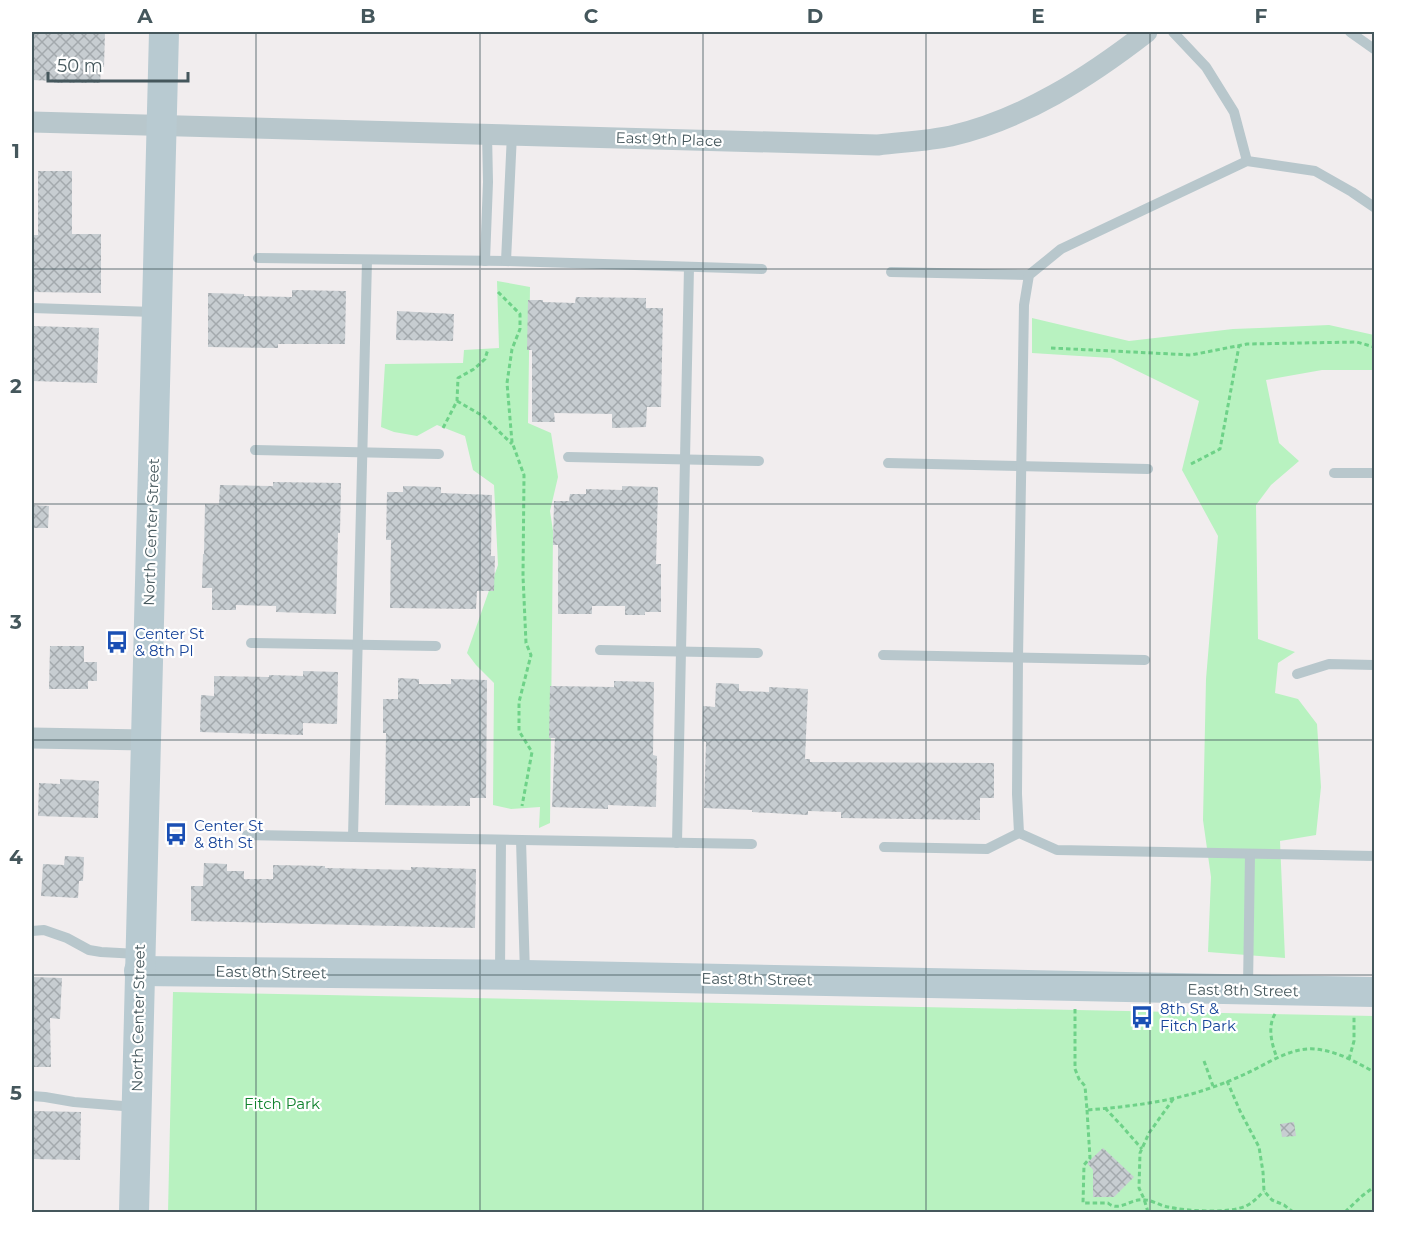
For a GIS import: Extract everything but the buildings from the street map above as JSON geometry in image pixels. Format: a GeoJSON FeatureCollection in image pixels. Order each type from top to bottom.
{"type":"FeatureCollection","features":[{"type":"Feature","properties":{"kind":"street","name":"North Center Street"},"geometry":{"type":"LineString","coordinates":[[134,1212],[164,32]]}},
{"type":"Feature","properties":{"kind":"street","name":"East 9th Place"},"geometry":{"type":"LineString","coordinates":[[32,122],[878,145],[950,136],[1010,117],[1074,84],[1117,56],[1147,32]]}},
{"type":"Feature","properties":{"kind":"street"},"geometry":{"type":"LineString","coordinates":[[32,738],[146,740]]}},
{"type":"Feature","properties":{"kind":"street","name":"East 8th Street"},"geometry":{"type":"LineString","coordinates":[[140,962],[513,974],[1364,992]]}},
{"type":"Feature","properties":{"kind":"lane"},"geometry":{"type":"LineString","coordinates":[[1173,32],[1206,67],[1234,112],[1247,161]]}},
{"type":"Feature","properties":{"kind":"lane"},"geometry":{"type":"LineString","coordinates":[[1350,32],[1374,49]]}},
{"type":"Feature","properties":{"kind":"lane"},"geometry":{"type":"LineString","coordinates":[[485,261],[487,133]]}},
{"type":"Feature","properties":{"kind":"lane"},"geometry":{"type":"LineString","coordinates":[[506,261],[512,134]]}},
{"type":"Feature","properties":{"kind":"lane"},"geometry":{"type":"LineString","coordinates":[[891,272],[1029,275],[1061,249],[1247,161],[1315,171],[1374,207]]}},
{"type":"Feature","properties":{"kind":"lane"},"geometry":{"type":"LineString","coordinates":[[258,258],[506,261],[762,269]]}},
{"type":"Feature","properties":{"kind":"lane"},"geometry":{"type":"LineString","coordinates":[[353,837],[367,260]]}},
{"type":"Feature","properties":{"kind":"lane"},"geometry":{"type":"LineString","coordinates":[[677,843],[689,267]]}},
{"type":"Feature","properties":{"kind":"lane"},"geometry":{"type":"LineString","coordinates":[[1019,833],[1017,794],[1021,466],[1024,305],[1029,275]]}},
{"type":"Feature","properties":{"kind":"lane"},"geometry":{"type":"LineString","coordinates":[[32,308],[157,312]]}},
{"type":"Feature","properties":{"kind":"lane"},"geometry":{"type":"LineString","coordinates":[[255,450],[439,454]]}},
{"type":"Feature","properties":{"kind":"lane"},"geometry":{"type":"LineString","coordinates":[[568,457],[759,461]]}},
{"type":"Feature","properties":{"kind":"lane"},"geometry":{"type":"LineString","coordinates":[[888,463],[1148,469]]}},
{"type":"Feature","properties":{"kind":"lane"},"geometry":{"type":"LineString","coordinates":[[1334,472],[1374,473]]}},
{"type":"Feature","properties":{"kind":"lane"},"geometry":{"type":"LineString","coordinates":[[251,643],[436,646]]}},
{"type":"Feature","properties":{"kind":"lane"},"geometry":{"type":"LineString","coordinates":[[600,650],[758,653]]}},
{"type":"Feature","properties":{"kind":"lane"},"geometry":{"type":"LineString","coordinates":[[883,655],[1145,660]]}},
{"type":"Feature","properties":{"kind":"lane"},"geometry":{"type":"LineString","coordinates":[[1297,674],[1329,664],[1374,665]]}},
{"type":"Feature","properties":{"kind":"lane"},"geometry":{"type":"LineString","coordinates":[[884,847],[987,849],[1019,833]]}},
{"type":"Feature","properties":{"kind":"lane"},"geometry":{"type":"LineString","coordinates":[[1019,833],[1057,850],[1374,856]]}},
{"type":"Feature","properties":{"kind":"lane"},"geometry":{"type":"LineString","coordinates":[[247,835],[752,844]]}},
{"type":"Feature","properties":{"kind":"lane"},"geometry":{"type":"LineString","coordinates":[[501,840],[513,974]]}},
{"type":"Feature","properties":{"kind":"lane"},"geometry":{"type":"LineString","coordinates":[[513,974],[521,840]]}},
{"type":"Feature","properties":{"kind":"lane"},"geometry":{"type":"LineString","coordinates":[[1250,854],[1262,990]]}},
{"type":"Feature","properties":{"kind":"lane"},"geometry":{"type":"LineString","coordinates":[[32,930],[44,930],[67,938],[88,950],[140,962]]}},
{"type":"Feature","properties":{"kind":"lane"},"geometry":{"type":"LineString","coordinates":[[32,1096],[136,1107]]}},
{"type":"Feature","properties":{"kind":"path"},"geometry":{"type":"LineString","coordinates":[[498,292],[520,314],[520,329],[512,349],[507,383],[513,445],[524,475],[523,576],[526,643],[531,655],[519,702],[519,732],[532,752],[522,806]]}},
{"type":"Feature","properties":{"kind":"path"},"geometry":{"type":"LineString","coordinates":[[1052,348],[1191,355],[1247,344],[1357,342],[1374,347]]}},
{"type":"Feature","properties":{"kind":"path"},"geometry":{"type":"LineString","coordinates":[[1191,465],[1220,449],[1239,346]]}},
{"type":"Feature","properties":{"kind":"path"},"geometry":{"type":"LineString","coordinates":[[443,428],[457,401],[458,378],[474,369],[485,359],[488,349]]}},
{"type":"Feature","properties":{"kind":"path"},"geometry":{"type":"LineString","coordinates":[[457,401],[483,416],[513,445]]}},
{"type":"Feature","properties":{"kind":"path"},"geometry":{"type":"LineString","coordinates":[[1076,986],[1075,1069],[1085,1086],[1090,1158],[1084,1165],[1083,1203],[1108,1203],[1116,1207],[1144,1199],[1167,1207],[1198,1211],[1225,1210],[1244,1207],[1264,1191]]}},
{"type":"Feature","properties":{"kind":"path"},"geometry":{"type":"LineString","coordinates":[[1262,990],[1276,1012],[1272,1019],[1271,1042],[1277,1058]]}},
{"type":"Feature","properties":{"kind":"path"},"geometry":{"type":"LineString","coordinates":[[1349,1059],[1364,992]]}},
{"type":"Feature","properties":{"kind":"path"},"geometry":{"type":"LineString","coordinates":[[1087,1110],[1153,1103],[1196,1092],[1296,1051],[1314,1049],[1330,1052],[1374,1072]]}},
{"type":"Feature","properties":{"kind":"path"},"geometry":{"type":"LineString","coordinates":[[1204,1061],[1213,1086]]}},
{"type":"Feature","properties":{"kind":"path"},"geometry":{"type":"LineString","coordinates":[[1227,1081],[1259,1147],[1264,1191],[1272,1200],[1293,1212]]}},
{"type":"Feature","properties":{"kind":"path"},"geometry":{"type":"LineString","coordinates":[[1148,1212],[1139,1188],[1138,1173],[1142,1150],[1149,1133],[1174,1098]]}},
{"type":"Feature","properties":{"kind":"path"},"geometry":{"type":"LineString","coordinates":[[1105,1108],[1142,1150]]}},
{"type":"Feature","properties":{"kind":"path"},"geometry":{"type":"LineString","coordinates":[[1346,1212],[1374,1187]]}},
{"type":"Feature","properties":{"kind":"green space"},"geometry":{"type":"Polygon","coordinates":[[[497,281],[530,287],[528,423],[551,433],[558,477],[550,511],[553,531],[550,823],[539,828],[540,807],[511,809],[493,805],[494,683],[467,653],[498,565],[494,485],[473,470],[465,436],[437,425],[417,436],[381,427],[385,364],[463,363],[464,350],[499,348],[497,281]]]}},
{"type":"Feature","properties":{"kind":"green space"},"geometry":{"type":"Polygon","coordinates":[[[1032,318],[1129,341],[1233,329],[1329,325],[1374,335],[1374,370],[1322,370],[1266,380],[1279,443],[1299,461],[1271,485],[1256,505],[1258,639],[1295,652],[1278,663],[1275,693],[1298,699],[1317,724],[1321,787],[1316,835],[1280,841],[1285,958],[1208,952],[1211,877],[1203,820],[1206,679],[1218,536],[1182,470],[1199,401],[1111,358],[1032,353],[1032,318]]]}},
{"type":"Feature","properties":{"kind":"green space","name":"Fitch Park"},"geometry":{"type":"Polygon","coordinates":[[[173,992],[1374,1016],[1374,1212],[168,1212],[173,992]]]}},
{"type":"Feature","properties":{"kind":"place","name":"Center St & 8th Pl"},"geometry":{"type":"Point","coordinates":[117,642]}},
{"type":"Feature","properties":{"kind":"place","name":"Center St & 8th St"},"geometry":{"type":"Point","coordinates":[176,834]}},
{"type":"Feature","properties":{"kind":"place","name":"8th St & Fitch Park"},"geometry":{"type":"Point","coordinates":[1142,1017]}}]}
